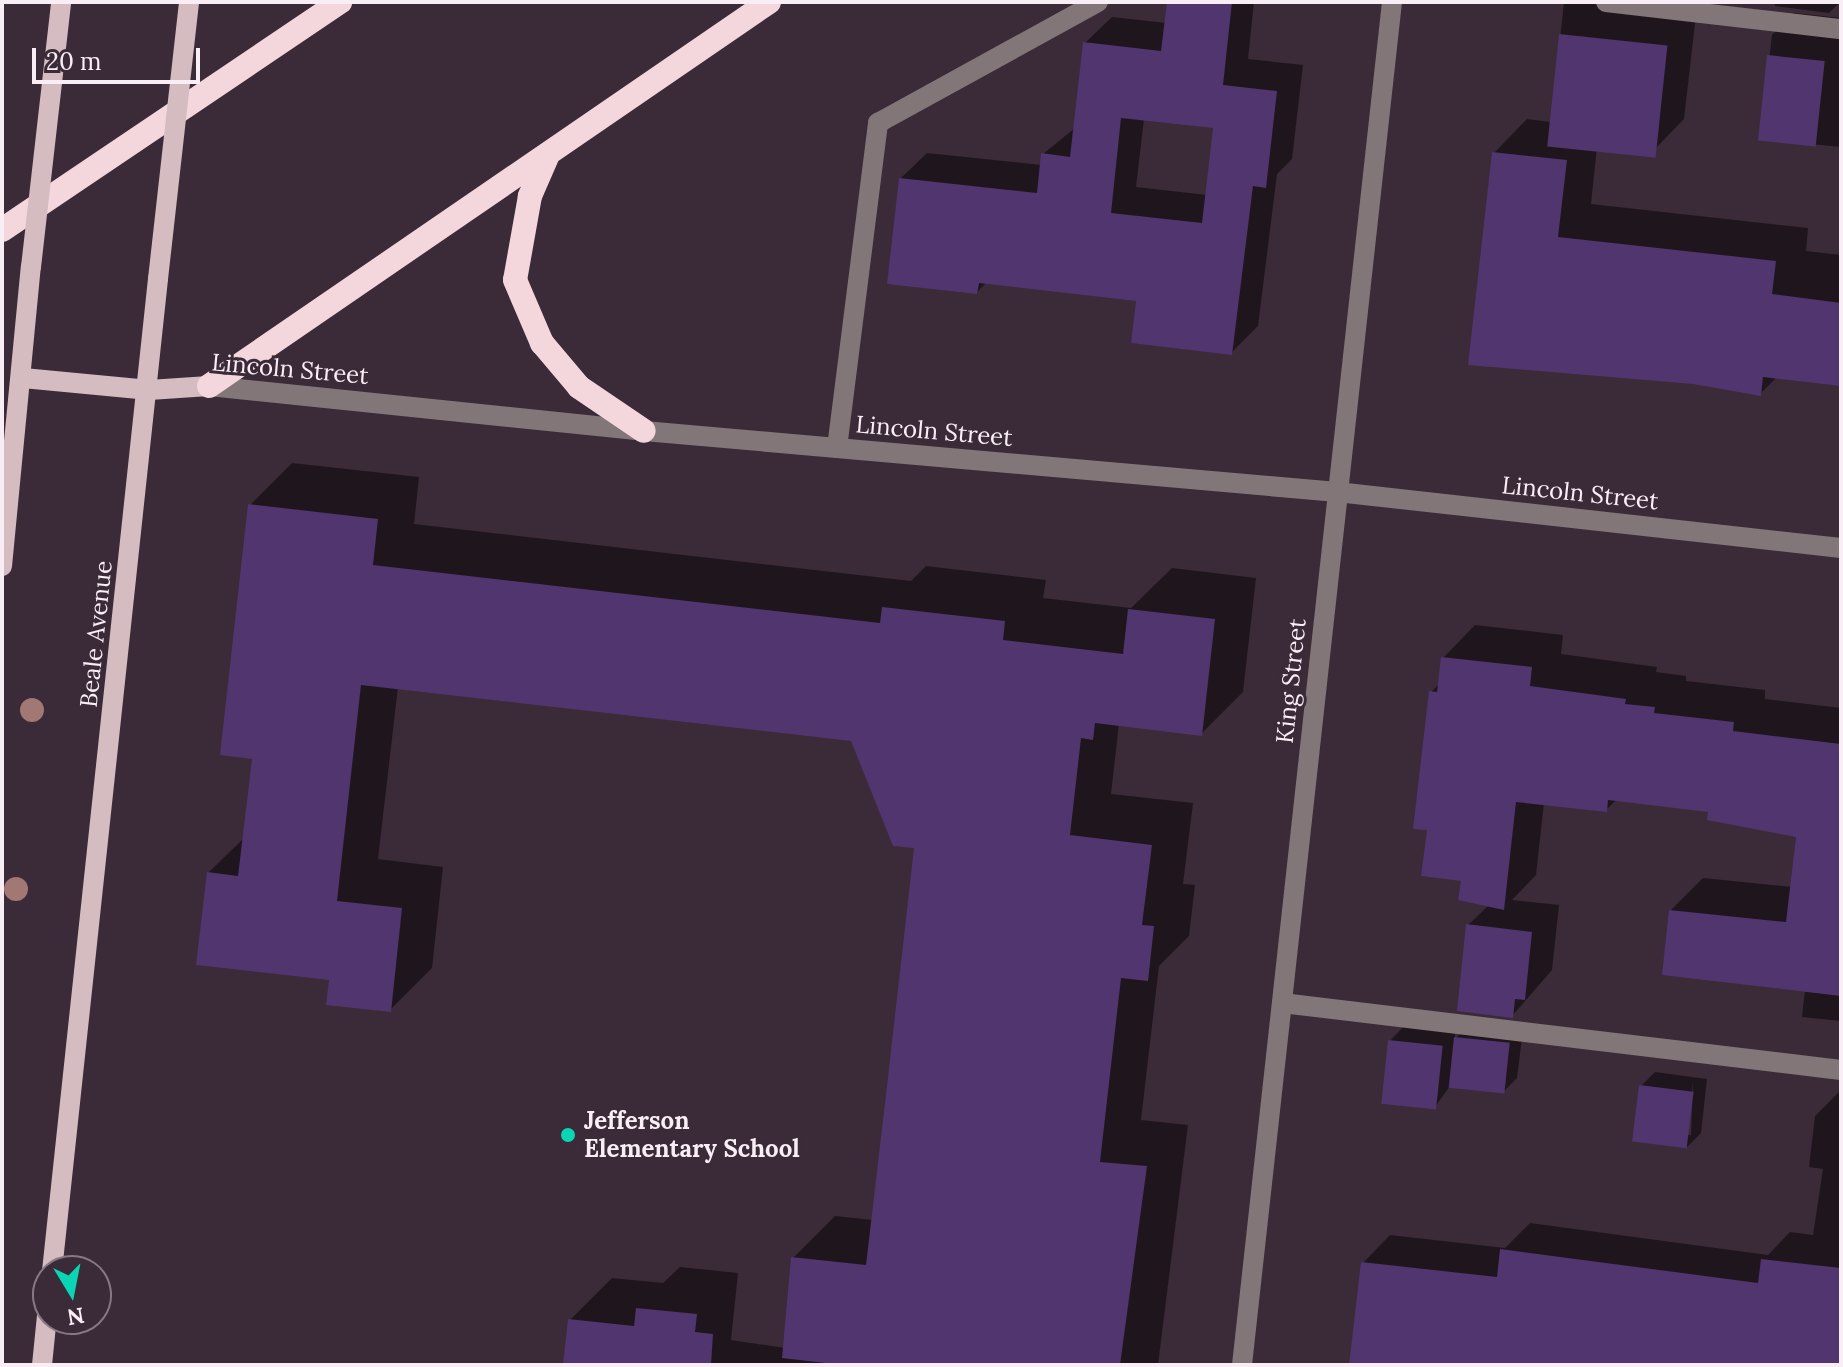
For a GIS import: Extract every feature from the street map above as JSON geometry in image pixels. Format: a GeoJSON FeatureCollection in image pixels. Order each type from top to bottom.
{"type":"FeatureCollection","features":[{"type":"Feature","properties":{"kind":"highway"},"geometry":{"type":"LineString","coordinates":[[2,230],[340,2]]}},
{"type":"Feature","properties":{"kind":"highway"},"geometry":{"type":"LineString","coordinates":[[209,386],[769,2]]}},
{"type":"Feature","properties":{"kind":"highway"},"geometry":{"type":"LineString","coordinates":[[547,157],[530,196],[515,280],[542,343],[579,387],[644,431]]}},
{"type":"Feature","properties":{"kind":"main road"},"geometry":{"type":"LineString","coordinates":[[2,566],[61,2]]}},
{"type":"Feature","properties":{"kind":"main road","name":"Beale Avenue"},"geometry":{"type":"LineString","coordinates":[[54,1255],[189,2]]}},
{"type":"Feature","properties":{"kind":"main road","name":"Lincoln Street"},"geometry":{"type":"LineString","coordinates":[[23,378],[149,390],[209,386]]}},
{"type":"Feature","properties":{"kind":"main road"},"geometry":{"type":"LineString","coordinates":[[42,1365],[45,1335]]}},
{"type":"Feature","properties":{"kind":"street"},"geometry":{"type":"LineString","coordinates":[[837,448],[878,123],[1098,2]]}},
{"type":"Feature","properties":{"kind":"street","name":"King Street"},"geometry":{"type":"LineString","coordinates":[[1242,1365],[1392,2]]}},
{"type":"Feature","properties":{"kind":"street"},"geometry":{"type":"LineString","coordinates":[[1606,2],[1841,29]]}},
{"type":"Feature","properties":{"kind":"street","name":"Lincoln Street"},"geometry":{"type":"LineString","coordinates":[[209,386],[644,431],[1337,492],[1841,548]]}},
{"type":"Feature","properties":{"kind":"street"},"geometry":{"type":"LineString","coordinates":[[1282,1003],[1841,1070]]}},
{"type":"Feature","properties":{"kind":"building"},"geometry":{"type":"Polygon","coordinates":[[[1167,2],[1232,2],[1223,85],[1277,91],[1266,188],[1253,186],[1232,355],[1131,343],[1136,301],[979,283],[977,294],[887,284],[899,178],[1037,193],[1041,153],[1070,157],[1083,42],[1161,51],[1167,2]],[[1121,118],[1111,213],[1202,223],[1213,128],[1121,118]]]}},
{"type":"Feature","properties":{"kind":"building"},"geometry":{"type":"Polygon","coordinates":[[[1559,34],[1667,45],[1656,158],[1547,146],[1559,34]]]}},
{"type":"Feature","properties":{"kind":"building"},"geometry":{"type":"Polygon","coordinates":[[[1767,55],[1825,61],[1816,147],[1758,141],[1767,55]]]}},
{"type":"Feature","properties":{"kind":"building"},"geometry":{"type":"Polygon","coordinates":[[[1492,152],[1567,160],[1558,237],[1776,261],[1772,294],[1841,303],[1841,386],[1763,377],[1761,396],[1693,384],[1468,365],[1492,152]]]}},
{"type":"Feature","properties":{"kind":"building"},"geometry":{"type":"Polygon","coordinates":[[[248,504],[378,519],[373,565],[880,623],[882,607],[1005,621],[1003,640],[1123,654],[1128,609],[1215,619],[1202,736],[1095,723],[1093,740],[1081,738],[1070,835],[1152,845],[1142,925],[1154,926],[1148,981],[1121,978],[1100,1162],[1147,1166],[1120,1365],[843,1365],[782,1358],[791,1257],[866,1265],[914,848],[893,846],[851,741],[361,685],[337,901],[402,908],[391,1012],[326,1005],[329,980],[196,965],[207,872],[238,876],[252,759],[220,755],[248,504]]]}},
{"type":"Feature","properties":{"kind":"building"},"geometry":{"type":"Polygon","coordinates":[[[1441,657],[1532,667],[1530,686],[1626,699],[1625,704],[1655,707],[1654,713],[1734,722],[1733,731],[1841,744],[1841,996],[1662,975],[1669,910],[1786,922],[1796,837],[1707,820],[1708,812],[1608,800],[1607,812],[1516,802],[1504,910],[1458,900],[1461,881],[1421,876],[1427,830],[1413,829],[1429,691],[1437,692],[1441,657]]]}},
{"type":"Feature","properties":{"kind":"building"},"geometry":{"type":"Polygon","coordinates":[[[1466,924],[1532,932],[1525,1000],[1515,999],[1513,1018],[1457,1011],[1466,924]]]}},
{"type":"Feature","properties":{"kind":"building"},"geometry":{"type":"Polygon","coordinates":[[[1454,1037],[1510,1043],[1504,1094],[1449,1088],[1454,1037]]]}},
{"type":"Feature","properties":{"kind":"building"},"geometry":{"type":"Polygon","coordinates":[[[1388,1040],[1443,1046],[1436,1109],[1381,1104],[1388,1040]]]}},
{"type":"Feature","properties":{"kind":"building"},"geometry":{"type":"Polygon","coordinates":[[[1639,1085],[1694,1092],[1687,1148],[1632,1142],[1639,1085]]]}},
{"type":"Feature","properties":{"kind":"building"},"geometry":{"type":"Polygon","coordinates":[[[1500,1249],[1758,1283],[1761,1259],[1841,1268],[1841,1365],[1349,1365],[1361,1262],[1497,1277],[1500,1249]]]}},
{"type":"Feature","properties":{"kind":"building"},"geometry":{"type":"Polygon","coordinates":[[[636,1308],[697,1314],[695,1332],[713,1334],[711,1365],[563,1365],[568,1319],[634,1326],[636,1308]]]}},
{"type":"Feature","properties":{"kind":"place","name":"Jefferson Elementary School"},"geometry":{"type":"Point","coordinates":[568,1135]}}]}
